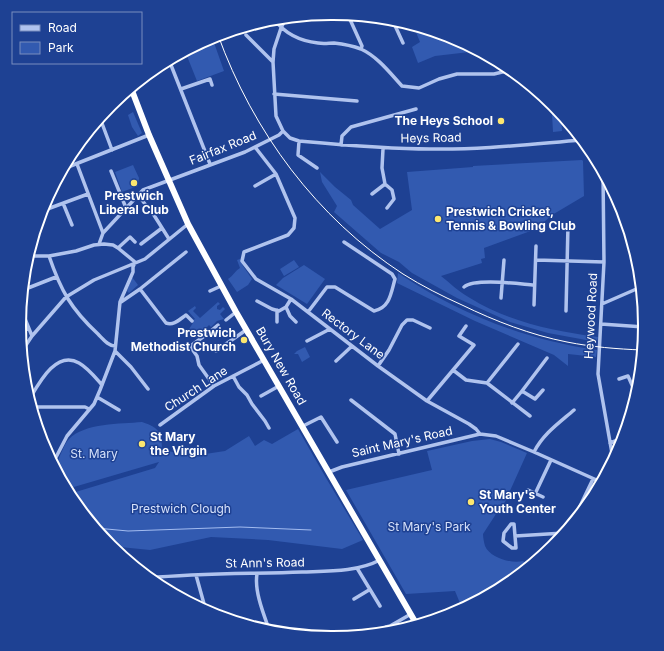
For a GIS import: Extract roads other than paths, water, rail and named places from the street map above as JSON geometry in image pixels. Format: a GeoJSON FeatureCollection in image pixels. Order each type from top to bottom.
{"type":"FeatureCollection","features":[{"type":"Feature","properties":{"kind":"highway","name":"Bury New Road"},"geometry":{"type":"LineString","coordinates":[[132,95],[188,224],[221,286],[415,620]]}},
{"type":"Feature","properties":{"kind":"street"},"geometry":{"type":"LineString","coordinates":[[351,21],[362,46],[361,49]]}},
{"type":"Feature","properties":{"kind":"street"},"geometry":{"type":"LineString","coordinates":[[283,24],[274,49],[273,62],[276,116],[283,131]]}},
{"type":"Feature","properties":{"kind":"street"},"geometry":{"type":"LineString","coordinates":[[279,25],[298,39],[319,44],[334,43],[348,45],[361,49],[372,55],[380,62],[402,86],[419,88],[439,79],[458,74],[494,74],[503,72]]}},
{"type":"Feature","properties":{"kind":"street"},"geometry":{"type":"LineString","coordinates":[[396,27],[403,43]]}},
{"type":"Feature","properties":{"kind":"street"},"geometry":{"type":"LineString","coordinates":[[246,36],[273,62]]}},
{"type":"Feature","properties":{"kind":"street"},"geometry":{"type":"LineString","coordinates":[[171,66],[210,164]]}},
{"type":"Feature","properties":{"kind":"street"},"geometry":{"type":"LineString","coordinates":[[181,89],[210,79],[212,85]]}},
{"type":"Feature","properties":{"kind":"street"},"geometry":{"type":"LineString","coordinates":[[274,94],[357,101]]}},
{"type":"Feature","properties":{"kind":"street"},"geometry":{"type":"LineString","coordinates":[[341,145],[342,136],[351,127],[416,109]]}},
{"type":"Feature","properties":{"kind":"street"},"geometry":{"type":"LineString","coordinates":[[102,124],[112,150]]}},
{"type":"Feature","properties":{"kind":"street","name":"Fairfax Road"},"geometry":{"type":"LineString","coordinates":[[103,233],[143,190],[168,179],[255,147],[279,135],[283,131]]}},
{"type":"Feature","properties":{"kind":"street","name":"Heys Road"},"geometry":{"type":"LineString","coordinates":[[283,131],[290,138],[299,141],[383,149],[458,149],[574,141]]}},
{"type":"Feature","properties":{"kind":"street"},"geometry":{"type":"LineString","coordinates":[[71,166],[149,135]]}},
{"type":"Feature","properties":{"kind":"street"},"geometry":{"type":"LineString","coordinates":[[299,141],[298,154],[317,168]]}},
{"type":"Feature","properties":{"kind":"street","name":"Rectory Lane"},"geometry":{"type":"LineString","coordinates":[[255,147],[276,174],[295,218],[294,228],[288,235],[244,252],[242,260],[256,279],[291,299],[378,366],[428,401],[469,424],[480,434],[496,436],[593,479]]}},
{"type":"Feature","properties":{"kind":"street"},"geometry":{"type":"LineString","coordinates":[[383,149],[382,168],[385,184],[392,190],[394,199],[387,208]]}},
{"type":"Feature","properties":{"kind":"street"},"geometry":{"type":"LineString","coordinates":[[77,164],[103,233],[99,244]]}},
{"type":"Feature","properties":{"kind":"street"},"geometry":{"type":"LineString","coordinates":[[111,171],[126,208]]}},
{"type":"Feature","properties":{"kind":"street"},"geometry":{"type":"LineString","coordinates":[[255,186],[276,174]]}},
{"type":"Feature","properties":{"kind":"street"},"geometry":{"type":"LineString","coordinates":[[372,194],[385,184]]}},
{"type":"Feature","properties":{"kind":"street","name":"Heywood Road"},"geometry":{"type":"LineString","coordinates":[[603,185],[604,262],[598,374],[611,449]]}},
{"type":"Feature","properties":{"kind":"street"},"geometry":{"type":"LineString","coordinates":[[51,208],[88,194]]}},
{"type":"Feature","properties":{"kind":"street"},"geometry":{"type":"LineString","coordinates":[[138,195],[145,204]]}},
{"type":"Feature","properties":{"kind":"street"},"geometry":{"type":"LineString","coordinates":[[63,203],[72,225]]}},
{"type":"Feature","properties":{"kind":"street"},"geometry":{"type":"LineString","coordinates":[[152,212],[156,216],[169,239]]}},
{"type":"Feature","properties":{"kind":"street"},"geometry":{"type":"LineString","coordinates":[[27,344],[66,297],[94,280],[145,259],[188,224]]}},
{"type":"Feature","properties":{"kind":"street"},"geometry":{"type":"LineString","coordinates":[[566,311],[568,226]]}},
{"type":"Feature","properties":{"kind":"street"},"geometry":{"type":"LineString","coordinates":[[142,244],[162,228]]}},
{"type":"Feature","properties":{"kind":"street"},"geometry":{"type":"LineString","coordinates":[[118,248],[130,235],[135,242]]}},
{"type":"Feature","properties":{"kind":"street"},"geometry":{"type":"LineString","coordinates":[[308,312],[327,287],[335,287],[374,311],[381,310],[388,302],[395,279],[392,274],[344,242]]}},
{"type":"Feature","properties":{"kind":"street"},"geometry":{"type":"LineString","coordinates":[[34,256],[49,256],[76,251],[99,244],[113,245],[135,262]]}},
{"type":"Feature","properties":{"kind":"street"},"geometry":{"type":"LineString","coordinates":[[534,305],[536,246]]}},
{"type":"Feature","properties":{"kind":"street"},"geometry":{"type":"LineString","coordinates":[[120,302],[140,289],[186,252]]}},
{"type":"Feature","properties":{"kind":"street"},"geometry":{"type":"LineString","coordinates":[[49,256],[56,277],[66,297],[81,318],[109,344],[115,346]]}},
{"type":"Feature","properties":{"kind":"street"},"geometry":{"type":"LineString","coordinates":[[501,298],[504,260]]}},
{"type":"Feature","properties":{"kind":"street"},"geometry":{"type":"LineString","coordinates":[[536,260],[604,262]]}},
{"type":"Feature","properties":{"kind":"street"},"geometry":{"type":"LineString","coordinates":[[56,457],[67,436],[97,397],[115,352],[120,302],[133,272],[135,262]]}},
{"type":"Feature","properties":{"kind":"street"},"geometry":{"type":"LineString","coordinates":[[29,288],[56,277]]}},
{"type":"Feature","properties":{"kind":"street"},"geometry":{"type":"LineString","coordinates":[[464,287],[467,284],[475,283],[534,285]]}},
{"type":"Feature","properties":{"kind":"street"},"geometry":{"type":"LineString","coordinates":[[210,292],[221,286]]}},
{"type":"Feature","properties":{"kind":"street"},"geometry":{"type":"LineString","coordinates":[[140,289],[166,323],[170,325],[186,315],[192,321]]}},
{"type":"Feature","properties":{"kind":"street"},"geometry":{"type":"LineString","coordinates":[[602,304],[635,289]]}},
{"type":"Feature","properties":{"kind":"street"},"geometry":{"type":"LineString","coordinates":[[257,301],[279,311],[286,307],[291,299]]}},
{"type":"Feature","properties":{"kind":"street"},"geometry":{"type":"LineString","coordinates":[[286,307],[290,316],[296,322]]}},
{"type":"Feature","properties":{"kind":"street"},"geometry":{"type":"LineString","coordinates":[[277,310],[277,322]]}},
{"type":"Feature","properties":{"kind":"street"},"geometry":{"type":"LineString","coordinates":[[226,320],[236,312]]}},
{"type":"Feature","properties":{"kind":"street"},"geometry":{"type":"LineString","coordinates":[[378,366],[389,350],[402,325],[407,320],[413,320],[430,328]]}},
{"type":"Feature","properties":{"kind":"street"},"geometry":{"type":"LineString","coordinates":[[26,322],[32,336]]}},
{"type":"Feature","properties":{"kind":"street"},"geometry":{"type":"LineString","coordinates":[[601,324],[638,327]]}},
{"type":"Feature","properties":{"kind":"street"},"geometry":{"type":"LineString","coordinates":[[214,386],[199,365],[197,356],[192,349],[192,345],[218,325]]}},
{"type":"Feature","properties":{"kind":"street"},"geometry":{"type":"LineString","coordinates":[[428,401],[474,345],[459,336],[466,326]]}},
{"type":"Feature","properties":{"kind":"street"},"geometry":{"type":"LineString","coordinates":[[216,351],[247,329]]}},
{"type":"Feature","properties":{"kind":"street"},"geometry":{"type":"LineString","coordinates":[[307,341],[330,329]]}},
{"type":"Feature","properties":{"kind":"street"},"geometry":{"type":"LineString","coordinates":[[487,383],[518,344]]}},
{"type":"Feature","properties":{"kind":"street"},"geometry":{"type":"LineString","coordinates":[[336,361],[352,346]]}},
{"type":"Feature","properties":{"kind":"street"},"geometry":{"type":"LineString","coordinates":[[115,352],[131,367],[148,389]]}},
{"type":"Feature","properties":{"kind":"street"},"geometry":{"type":"LineString","coordinates":[[512,403],[547,358]]}},
{"type":"Feature","properties":{"kind":"street"},"geometry":{"type":"LineString","coordinates":[[34,393],[49,370],[63,360],[71,360],[80,363],[102,384]]}},
{"type":"Feature","properties":{"kind":"street","name":"Church Lane"},"geometry":{"type":"LineString","coordinates":[[160,425],[214,386],[264,360]]}},
{"type":"Feature","properties":{"kind":"street"},"geometry":{"type":"LineString","coordinates":[[453,370],[466,380],[487,383],[530,416]]}},
{"type":"Feature","properties":{"kind":"street"},"geometry":{"type":"LineString","coordinates":[[233,376],[239,388],[247,395],[269,428]]}},
{"type":"Feature","properties":{"kind":"street"},"geometry":{"type":"LineString","coordinates":[[619,379],[628,376],[632,385]]}},
{"type":"Feature","properties":{"kind":"street"},"geometry":{"type":"LineString","coordinates":[[262,396],[279,386]]}},
{"type":"Feature","properties":{"kind":"street"},"geometry":{"type":"LineString","coordinates":[[522,391],[535,399],[543,390]]}},
{"type":"Feature","properties":{"kind":"street"},"geometry":{"type":"LineString","coordinates":[[97,397],[119,410]]}},
{"type":"Feature","properties":{"kind":"street"},"geometry":{"type":"LineString","coordinates":[[351,400],[395,434],[399,454]]}},
{"type":"Feature","properties":{"kind":"street"},"geometry":{"type":"LineString","coordinates":[[38,407],[85,407],[89,409]]}},
{"type":"Feature","properties":{"kind":"street"},"geometry":{"type":"LineString","coordinates":[[534,452],[544,436],[574,410]]}},
{"type":"Feature","properties":{"kind":"street"},"geometry":{"type":"LineString","coordinates":[[303,426],[321,416],[337,442]]}},
{"type":"Feature","properties":{"kind":"street","name":"Saint Mary's Road"},"geometry":{"type":"LineString","coordinates":[[330,472],[342,467],[480,434]]}},
{"type":"Feature","properties":{"kind":"street"},"geometry":{"type":"LineString","coordinates":[[610,443],[614,441]]}},
{"type":"Feature","properties":{"kind":"street"},"geometry":{"type":"LineString","coordinates":[[535,494],[551,460]]}},
{"type":"Feature","properties":{"kind":"street"},"geometry":{"type":"LineString","coordinates":[[585,497],[593,479]]}},
{"type":"Feature","properties":{"kind":"street"},"geometry":{"type":"LineString","coordinates":[[528,490],[543,497]]}},
{"type":"Feature","properties":{"kind":"street"},"geometry":{"type":"LineString","coordinates":[[511,524],[514,524],[515,536],[516,548],[512,548],[503,540],[504,533],[511,524]]}},
{"type":"Feature","properties":{"kind":"street"},"geometry":{"type":"LineString","coordinates":[[515,536],[556,533]]}},
{"type":"Feature","properties":{"kind":"street","name":"St Ann's Road"},"geometry":{"type":"LineString","coordinates":[[158,577],[196,574],[257,574],[357,568],[380,560]]}},
{"type":"Feature","properties":{"kind":"street"},"geometry":{"type":"LineString","coordinates":[[357,568],[380,606]]}},
{"type":"Feature","properties":{"kind":"street"},"geometry":{"type":"LineString","coordinates":[[196,574],[204,602]]}},
{"type":"Feature","properties":{"kind":"street"},"geometry":{"type":"LineString","coordinates":[[257,574],[256,578],[262,612],[267,624]]}},
{"type":"Feature","properties":{"kind":"street"},"geometry":{"type":"LineString","coordinates":[[354,599],[369,590]]}},
{"type":"Feature","properties":{"kind":"street"},"geometry":{"type":"LineString","coordinates":[[392,625],[412,614]]}},
{"type":"Feature","properties":{"kind":"waterway"},"geometry":{"type":"LineString","coordinates":[[104,529],[128,531],[240,527],[311,530]]}},
{"type":"Feature","properties":{"kind":"tram line"},"geometry":{"type":"LineString","coordinates":[[220,41],[232,71],[250,105],[269,138],[291,170],[343,227],[372,252],[403,274],[425,287],[513,327],[540,336],[576,344],[604,348],[637,350]]}},
{"type":"Feature","properties":{"kind":"place","name":"The Heys School"},"geometry":{"type":"Point","coordinates":[501,121]}},
{"type":"Feature","properties":{"kind":"place","name":"Prestwich Liberal Club"},"geometry":{"type":"Point","coordinates":[134,183]}},
{"type":"Feature","properties":{"kind":"place","name":"Prestwich Cricket, Tennis & Bowling Club"},"geometry":{"type":"Point","coordinates":[438,219]}},
{"type":"Feature","properties":{"kind":"place","name":"Prestwich Methodist Church"},"geometry":{"type":"Point","coordinates":[244,340]}},
{"type":"Feature","properties":{"kind":"place","name":"St Mary the Virgin"},"geometry":{"type":"Point","coordinates":[142,444]}},
{"type":"Feature","properties":{"kind":"place","name":"St Mary's Youth Center"},"geometry":{"type":"Point","coordinates":[471,502]}},
{"type":"Feature","properties":{"kind":"park label","name":"St. Mary"},"geometry":{"type":"Point","coordinates":[94,454]}},
{"type":"Feature","properties":{"kind":"park label","name":"Prestwich Clough"},"geometry":{"type":"Point","coordinates":[181,509]}},
{"type":"Feature","properties":{"kind":"park label","name":"St Mary's Park"},"geometry":{"type":"Point","coordinates":[429,527]}}]}
